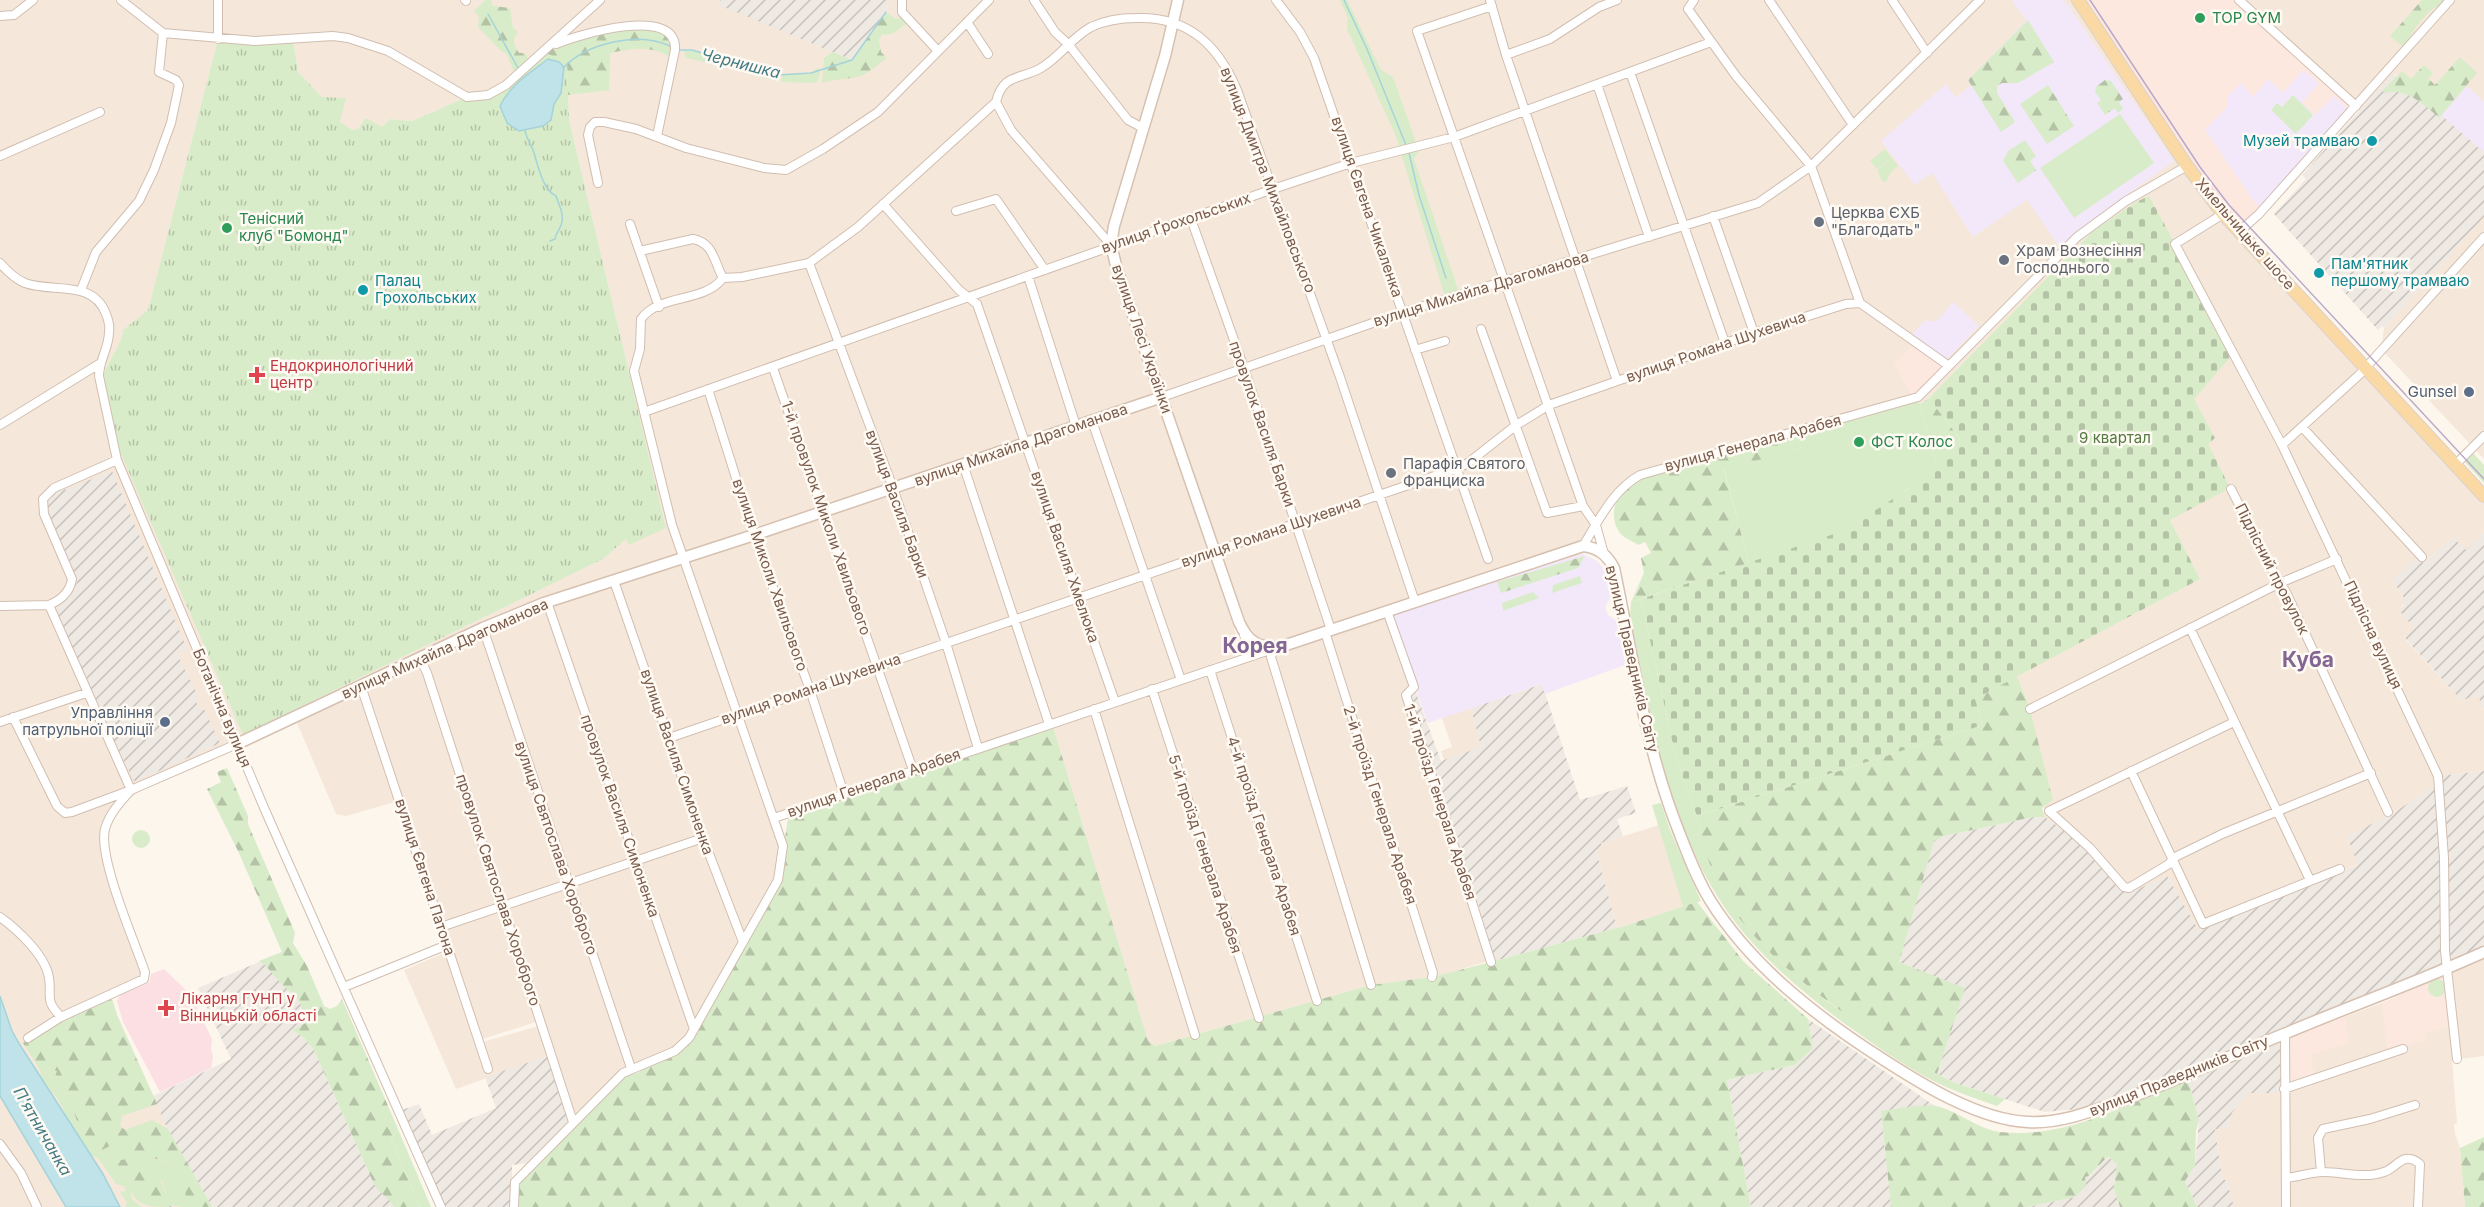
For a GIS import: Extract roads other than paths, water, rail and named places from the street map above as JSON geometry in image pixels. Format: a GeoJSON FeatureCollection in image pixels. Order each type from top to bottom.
{"type":"FeatureCollection","features":[{"type":"Feature","properties":{"kind":"main road","name":"вулиця Лесі Українки"},"geometry":{"type":"LineString","coordinates":[[1178,0],[1114,226],[1111,245],[1117,269],[1239,622],[1247,637],[1255,644],[1275,651]]}},
{"type":"Feature","properties":{"kind":"main road","name":"Хмельницьке шосе"},"geometry":{"type":"LineString","coordinates":[[2078,0],[2187,166],[2223,214],[2484,496]]}},
{"type":"Feature","properties":{"kind":"main road","name":"вулиця Михайла Драгоманова"},"geometry":{"type":"LineString","coordinates":[[237,744],[483,628],[547,602],[754,535],[1162,397]]}},
{"type":"Feature","properties":{"kind":"main road"},"geometry":{"type":"LineString","coordinates":[[1275,651],[1328,631],[1583,546]]}},
{"type":"Feature","properties":{"kind":"main road","name":"вулиця Праведників Світу"},"geometry":{"type":"LineString","coordinates":[[1583,546],[1591,547],[1604,554],[1614,568],[1637,691],[1667,799],[1688,856],[1709,898],[1729,927],[1765,967],[1797,997],[1866,1048],[1941,1094],[1972,1107],[2027,1122],[2082,1115],[2177,1080],[2484,952]]}},
{"type":"Feature","properties":{"kind":"street"},"geometry":{"type":"LineString","coordinates":[[0,16],[14,15],[33,0]]}},
{"type":"Feature","properties":{"kind":"street"},"geometry":{"type":"LineString","coordinates":[[121,0],[163,33],[267,41],[333,36],[355,39],[388,51],[470,98],[488,95],[501,89],[600,0]]}},
{"type":"Feature","properties":{"kind":"street"},"geometry":{"type":"LineString","coordinates":[[218,0],[218,39]]}},
{"type":"Feature","properties":{"kind":"street"},"geometry":{"type":"LineString","coordinates":[[902,0],[902,12],[938,51]]}},
{"type":"Feature","properties":{"kind":"street"},"geometry":{"type":"LineString","coordinates":[[598,183],[588,135],[590,127],[595,122],[604,122],[657,136],[687,148],[764,168],[786,170],[824,149],[878,112],[989,0]]}},
{"type":"Feature","properties":{"kind":"street"},"geometry":{"type":"LineString","coordinates":[[1034,0],[1055,32],[1068,44],[1128,120],[1143,128]]}},
{"type":"Feature","properties":{"kind":"street","name":"вулиця Євгена Чикаленка"},"geometry":{"type":"LineString","coordinates":[[1278,0],[1300,32],[1314,58],[1488,559]]}},
{"type":"Feature","properties":{"kind":"street"},"geometry":{"type":"LineString","coordinates":[[1506,55],[1550,39],[1599,7],[1617,0]]}},
{"type":"Feature","properties":{"kind":"street"},"geometry":{"type":"LineString","coordinates":[[1694,0],[1688,9],[1711,42],[1811,166],[1860,303],[1949,366]]}},
{"type":"Feature","properties":{"kind":"street"},"geometry":{"type":"LineString","coordinates":[[1768,0],[1853,125]]}},
{"type":"Feature","properties":{"kind":"street"},"geometry":{"type":"LineString","coordinates":[[1892,0],[1927,53]]}},
{"type":"Feature","properties":{"kind":"street","name":"вулиця Михайла Драгоманова"},"geometry":{"type":"LineString","coordinates":[[1162,397],[1404,312],[1758,203],[1811,166],[1980,0]]}},
{"type":"Feature","properties":{"kind":"street"},"geometry":{"type":"LineString","coordinates":[[2239,0],[2356,106]]}},
{"type":"Feature","properties":{"kind":"street"},"geometry":{"type":"LineString","coordinates":[[2239,232],[2259,214],[2450,0]]}},
{"type":"Feature","properties":{"kind":"street"},"geometry":{"type":"LineString","coordinates":[[1604,554],[1596,525],[1583,506],[1417,31],[1491,3],[1506,55],[1617,381]]}},
{"type":"Feature","properties":{"kind":"street","name":"вулиця Дмитра Михайловського"},"geometry":{"type":"LineString","coordinates":[[774,818],[672,525],[633,367],[640,349],[639,325],[645,314],[713,289],[723,278],[742,278],[809,263],[840,242],[996,102],[1000,90],[1008,80],[1041,68],[1092,27],[1110,21],[1145,18],[1173,22],[1206,42],[1224,63],[1237,90],[1273,189],[1415,602]]}},
{"type":"Feature","properties":{"kind":"street"},"geometry":{"type":"LineString","coordinates":[[968,22],[988,54]]}},
{"type":"Feature","properties":{"kind":"street"},"geometry":{"type":"LineString","coordinates":[[549,47],[582,34],[625,26],[660,29],[671,34],[675,41],[675,50],[657,136]]}},
{"type":"Feature","properties":{"kind":"street"},"geometry":{"type":"LineString","coordinates":[[0,263],[10,274],[26,283],[81,290],[96,252],[139,201],[154,170],[171,123],[179,86],[176,80],[159,72],[163,33]]}},
{"type":"Feature","properties":{"kind":"street","name":"вулиця Ґрохольських"},"geometry":{"type":"LineString","coordinates":[[644,412],[1273,189],[1351,163],[1454,137],[1711,42]]}},
{"type":"Feature","properties":{"kind":"street"},"geometry":{"type":"LineString","coordinates":[[1630,72],[1725,343]]}},
{"type":"Feature","properties":{"kind":"street"},"geometry":{"type":"LineString","coordinates":[[1597,84],[1648,237]]}},
{"type":"Feature","properties":{"kind":"street"},"geometry":{"type":"LineString","coordinates":[[996,102],[1011,130],[1111,245]]}},
{"type":"Feature","properties":{"kind":"street"},"geometry":{"type":"LineString","coordinates":[[0,156],[100,112]]}},
{"type":"Feature","properties":{"kind":"street","name":"вулиця Генерала Арабея"},"geometry":{"type":"LineString","coordinates":[[1583,546],[1624,486],[1640,475],[1921,395],[2077,237],[2126,201],[2187,166]]}},
{"type":"Feature","properties":{"kind":"street"},"geometry":{"type":"LineString","coordinates":[[956,211],[996,199],[1045,270]]}},
{"type":"Feature","properties":{"kind":"street","name":"вулиця Василя Хмелюка"},"geometry":{"type":"LineString","coordinates":[[883,204],[977,304],[1115,702]]}},
{"type":"Feature","properties":{"kind":"street","name":"Підлісна вулиця"},"geometry":{"type":"LineString","coordinates":[[2223,214],[2175,244],[2282,446],[2438,776],[2445,858],[2447,969],[2457,1059]]}},
{"type":"Feature","properties":{"kind":"street"},"geometry":{"type":"LineString","coordinates":[[1713,216],[1754,333]]}},
{"type":"Feature","properties":{"kind":"street","name":"провулок Василя Барки"},"geometry":{"type":"LineString","coordinates":[[1191,219],[1296,523],[1328,631]]}},
{"type":"Feature","properties":{"kind":"street"},"geometry":{"type":"LineString","coordinates":[[630,224],[659,307]]}},
{"type":"Feature","properties":{"kind":"street"},"geometry":{"type":"LineString","coordinates":[[2282,446],[2365,368],[2484,237]]}},
{"type":"Feature","properties":{"kind":"street"},"geometry":{"type":"LineString","coordinates":[[640,251],[693,239],[702,241],[708,245],[723,278]]}},
{"type":"Feature","properties":{"kind":"street","name":"вулиця Василя Барки"},"geometry":{"type":"LineString","coordinates":[[809,263],[837,344],[893,488],[946,644],[978,748]]}},
{"type":"Feature","properties":{"kind":"street"},"geometry":{"type":"LineString","coordinates":[[1028,276],[1076,426]]}},
{"type":"Feature","properties":{"kind":"street","name":"Ботанічна вулиця"},"geometry":{"type":"LineString","coordinates":[[81,290],[100,303],[108,321],[108,341],[99,364],[100,386],[117,460],[237,744],[441,1207]]}},
{"type":"Feature","properties":{"kind":"street","name":"вулиця Романа Шухевича"},"geometry":{"type":"LineString","coordinates":[[669,738],[1458,468],[1468,463],[1515,426],[1549,405],[1754,333],[1846,304],[1860,303]]}},
{"type":"Feature","properties":{"kind":"street"},"geometry":{"type":"LineString","coordinates":[[1480,329],[1547,513],[1583,506]]}},
{"type":"Feature","properties":{"kind":"street"},"geometry":{"type":"LineString","coordinates":[[1415,350],[1445,340]]}},
{"type":"Feature","properties":{"kind":"street"},"geometry":{"type":"LineString","coordinates":[[0,425],[99,364]]}},
{"type":"Feature","properties":{"kind":"street","name":"1-й провулок Миколи Хвильового"},"geometry":{"type":"LineString","coordinates":[[773,368],[913,770]]}},
{"type":"Feature","properties":{"kind":"street","name":"вулиця Миколи Хвильового"},"geometry":{"type":"LineString","coordinates":[[708,389],[754,535],[810,690],[844,794]]}},
{"type":"Feature","properties":{"kind":"street"},"geometry":{"type":"LineString","coordinates":[[1092,421],[1181,680]]}},
{"type":"Feature","properties":{"kind":"street"},"geometry":{"type":"LineString","coordinates":[[2302,427],[2422,557]]}},
{"type":"Feature","properties":{"kind":"street"},"geometry":{"type":"LineString","coordinates":[[2455,465],[2484,436]]}},
{"type":"Feature","properties":{"kind":"street"},"geometry":{"type":"LineString","coordinates":[[0,606],[49,605],[64,597],[72,579],[44,514],[43,499],[54,488],[117,460]]}},
{"type":"Feature","properties":{"kind":"street"},"geometry":{"type":"LineString","coordinates":[[963,464],[1049,724]]}},
{"type":"Feature","properties":{"kind":"street","name":"Підлісний провулок"},"geometry":{"type":"LineString","coordinates":[[2230,489],[2286,592],[2388,812]]}},
{"type":"Feature","properties":{"kind":"street"},"geometry":{"type":"LineString","coordinates":[[2030,709],[2280,584],[2337,559]]}},
{"type":"Feature","properties":{"kind":"street","name":"вулиця Василя Симоненка"},"geometry":{"type":"LineString","coordinates":[[614,581],[743,942]]}},
{"type":"Feature","properties":{"kind":"street","name":"провулок Василя Симоненка"},"geometry":{"type":"LineString","coordinates":[[547,602],[694,1029]]}},
{"type":"Feature","properties":{"kind":"street"},"geometry":{"type":"LineString","coordinates":[[49,605],[86,693],[131,790]]}},
{"type":"Feature","properties":{"kind":"street","name":"1-й проїзд Генерала Арабея"},"geometry":{"type":"LineString","coordinates":[[1387,611],[1414,687],[1406,695],[1491,962]]}},
{"type":"Feature","properties":{"kind":"street"},"geometry":{"type":"LineString","coordinates":[[1239,622],[1247,657]]}},
{"type":"Feature","properties":{"kind":"street","name":"вулиця Святослава Хороброго"},"geometry":{"type":"LineString","coordinates":[[483,628],[567,884],[631,1068]]}},
{"type":"Feature","properties":{"kind":"street"},"geometry":{"type":"LineString","coordinates":[[2190,628],[2310,880]]}},
{"type":"Feature","properties":{"kind":"street","name":"2-й проїзд Генерала Арабея"},"geometry":{"type":"LineString","coordinates":[[1328,631],[1433,973],[1432,977]]}},
{"type":"Feature","properties":{"kind":"street"},"geometry":{"type":"LineString","coordinates":[[1275,651],[1371,985]]}},
{"type":"Feature","properties":{"kind":"street","name":"вулиця Генерала Арабея"},"geometry":{"type":"LineString","coordinates":[[514,1207],[515,1182],[623,1073],[675,1052],[688,1038],[778,880],[783,846],[774,818],[1247,657],[1275,651]]}},
{"type":"Feature","properties":{"kind":"street","name":"провулок Святослава Хороброго"},"geometry":{"type":"LineString","coordinates":[[420,658],[573,1122]]}},
{"type":"Feature","properties":{"kind":"street","name":"4-й проїзд Генерала Арабея"},"geometry":{"type":"LineString","coordinates":[[1210,670],[1317,1001]]}},
{"type":"Feature","properties":{"kind":"street","name":"вулиця Євгена Патона"},"geometry":{"type":"LineString","coordinates":[[361,686],[488,1069]]}},
{"type":"Feature","properties":{"kind":"street","name":"5-й проїзд Генерала Арабея"},"geometry":{"type":"LineString","coordinates":[[1152,689],[1258,1018]]}},
{"type":"Feature","properties":{"kind":"street"},"geometry":{"type":"LineString","coordinates":[[0,722],[86,693]]}},
{"type":"Feature","properties":{"kind":"street"},"geometry":{"type":"LineString","coordinates":[[1094,709],[1195,1035]]}},
{"type":"Feature","properties":{"kind":"street"},"geometry":{"type":"LineString","coordinates":[[13,717],[61,811],[72,813],[237,744]]}},
{"type":"Feature","properties":{"kind":"street"},"geometry":{"type":"LineString","coordinates":[[2234,722],[2049,811],[2090,848],[2124,887],[2129,888],[2169,864],[2173,858],[2222,834],[2370,773]]}},
{"type":"Feature","properties":{"kind":"street"},"geometry":{"type":"LineString","coordinates":[[2131,771],[2203,924],[2340,869]]}},
{"type":"Feature","properties":{"kind":"street"},"geometry":{"type":"LineString","coordinates":[[28,1038],[61,1017],[144,979],[145,972],[108,867],[104,847],[105,828],[116,807],[131,790]]}},
{"type":"Feature","properties":{"kind":"street"},"geometry":{"type":"LineString","coordinates":[[441,927],[704,838]]}},
{"type":"Feature","properties":{"kind":"street"},"geometry":{"type":"LineString","coordinates":[[0,917],[15,928],[34,950],[46,969],[50,1002],[61,1017]]}},
{"type":"Feature","properties":{"kind":"street"},"geometry":{"type":"LineString","coordinates":[[344,987],[447,945]]}},
{"type":"Feature","properties":{"kind":"street","name":"вулиця Праведників Світу"},"geometry":{"type":"LineString","coordinates":[[2286,1033],[2284,1089],[2286,1207]]}},
{"type":"Feature","properties":{"kind":"street"},"geometry":{"type":"LineString","coordinates":[[2284,1089],[2403,1049]]}},
{"type":"Feature","properties":{"kind":"street"},"geometry":{"type":"LineString","coordinates":[[2321,1172],[2318,1138],[2323,1129],[2370,1119],[2415,1105]]}},
{"type":"Feature","properties":{"kind":"street"},"geometry":{"type":"LineString","coordinates":[[0,1144],[21,1173],[37,1207]]}},
{"type":"Feature","properties":{"kind":"street"},"geometry":{"type":"LineString","coordinates":[[2286,1178],[2321,1172],[2356,1174],[2385,1172],[2400,1160],[2413,1159],[2420,1164],[2418,1207]]}},
{"type":"Feature","properties":{"kind":"water"},"geometry":{"type":"Polygon","coordinates":[[[548,59],[559,62],[564,67],[561,93],[554,104],[551,120],[543,126],[519,131],[507,123],[500,106],[515,86],[548,59]]]}},
{"type":"Feature","properties":{"kind":"water","name":"П'ятничанка"},"geometry":{"type":"Polygon","coordinates":[[[0,996],[12,1031],[103,1174],[120,1207],[66,1207],[0,1096],[0,996]]]}},
{"type":"Feature","properties":{"kind":"waterway"},"geometry":{"type":"LineString","coordinates":[[1344,0],[1367,49],[1406,145]]}},
{"type":"Feature","properties":{"kind":"waterway","name":"Чернишка"},"geometry":{"type":"LineString","coordinates":[[678,50],[692,50],[778,75],[811,73],[852,60],[886,12]]}},
{"type":"Feature","properties":{"kind":"waterway","name":"Чернишка"},"geometry":{"type":"LineString","coordinates":[[488,14],[518,68]]}},
{"type":"Feature","properties":{"kind":"waterway","name":"Чернишка"},"geometry":{"type":"LineString","coordinates":[[563,68],[585,52],[613,42],[643,40],[670,46]]}},
{"type":"Feature","properties":{"kind":"waterway"},"geometry":{"type":"LineString","coordinates":[[525,130],[542,177],[548,189],[556,196],[561,210],[561,225],[555,239],[550,241]]}},
{"type":"Feature","properties":{"kind":"waterway"},"geometry":{"type":"LineString","coordinates":[[1409,153],[1419,195],[1446,278]]}},
{"type":"Feature","properties":{"kind":"tram line"},"geometry":{"type":"LineString","coordinates":[[2090,0],[2200,167],[2229,205],[2484,479]]}},
{"type":"Feature","properties":{"kind":"place","name":"TOP GYM"},"geometry":{"type":"Point","coordinates":[2200,18]}},
{"type":"Feature","properties":{"kind":"place","name":"Музей трамваю"},"geometry":{"type":"Point","coordinates":[2372,141]}},
{"type":"Feature","properties":{"kind":"place","name":"Церква ЄХБ \"Благодать\""},"geometry":{"type":"Point","coordinates":[1819,222]}},
{"type":"Feature","properties":{"kind":"place","name":"Тенісний клуб \"Бомонд\""},"geometry":{"type":"Point","coordinates":[227,228]}},
{"type":"Feature","properties":{"kind":"place","name":"Храм Вознесіння Господнього"},"geometry":{"type":"Point","coordinates":[2004,260]}},
{"type":"Feature","properties":{"kind":"place","name":"Пам'ятник першому трамваю"},"geometry":{"type":"Point","coordinates":[2319,273]}},
{"type":"Feature","properties":{"kind":"place","name":"Палац Грохольських"},"geometry":{"type":"Point","coordinates":[363,290]}},
{"type":"Feature","properties":{"kind":"place","name":"Ендокринологічний центр"},"geometry":{"type":"Point","coordinates":[257,375]}},
{"type":"Feature","properties":{"kind":"place","name":"Gunsel"},"geometry":{"type":"Point","coordinates":[2469,392]}},
{"type":"Feature","properties":{"kind":"place","name":"ФСТ Колос"},"geometry":{"type":"Point","coordinates":[1859,442]}},
{"type":"Feature","properties":{"kind":"place","name":"Парафія Святого Франциска"},"geometry":{"type":"Point","coordinates":[1391,473]}},
{"type":"Feature","properties":{"kind":"place","name":"Управління патрульної поліції"},"geometry":{"type":"Point","coordinates":[165,722]}},
{"type":"Feature","properties":{"kind":"place","name":"Лікарня ГУНП у Вінницькій області"},"geometry":{"type":"Point","coordinates":[166,1008]}},
{"type":"Feature","properties":{"kind":"district","name":"Корея"},"geometry":{"type":"Point","coordinates":[1255,646]}},
{"type":"Feature","properties":{"kind":"district","name":"Куба"},"geometry":{"type":"Point","coordinates":[2308,660]}},
{"type":"Feature","properties":{"kind":"park label","name":"9 квартал"},"geometry":{"type":"Point","coordinates":[2115,438]}}]}
